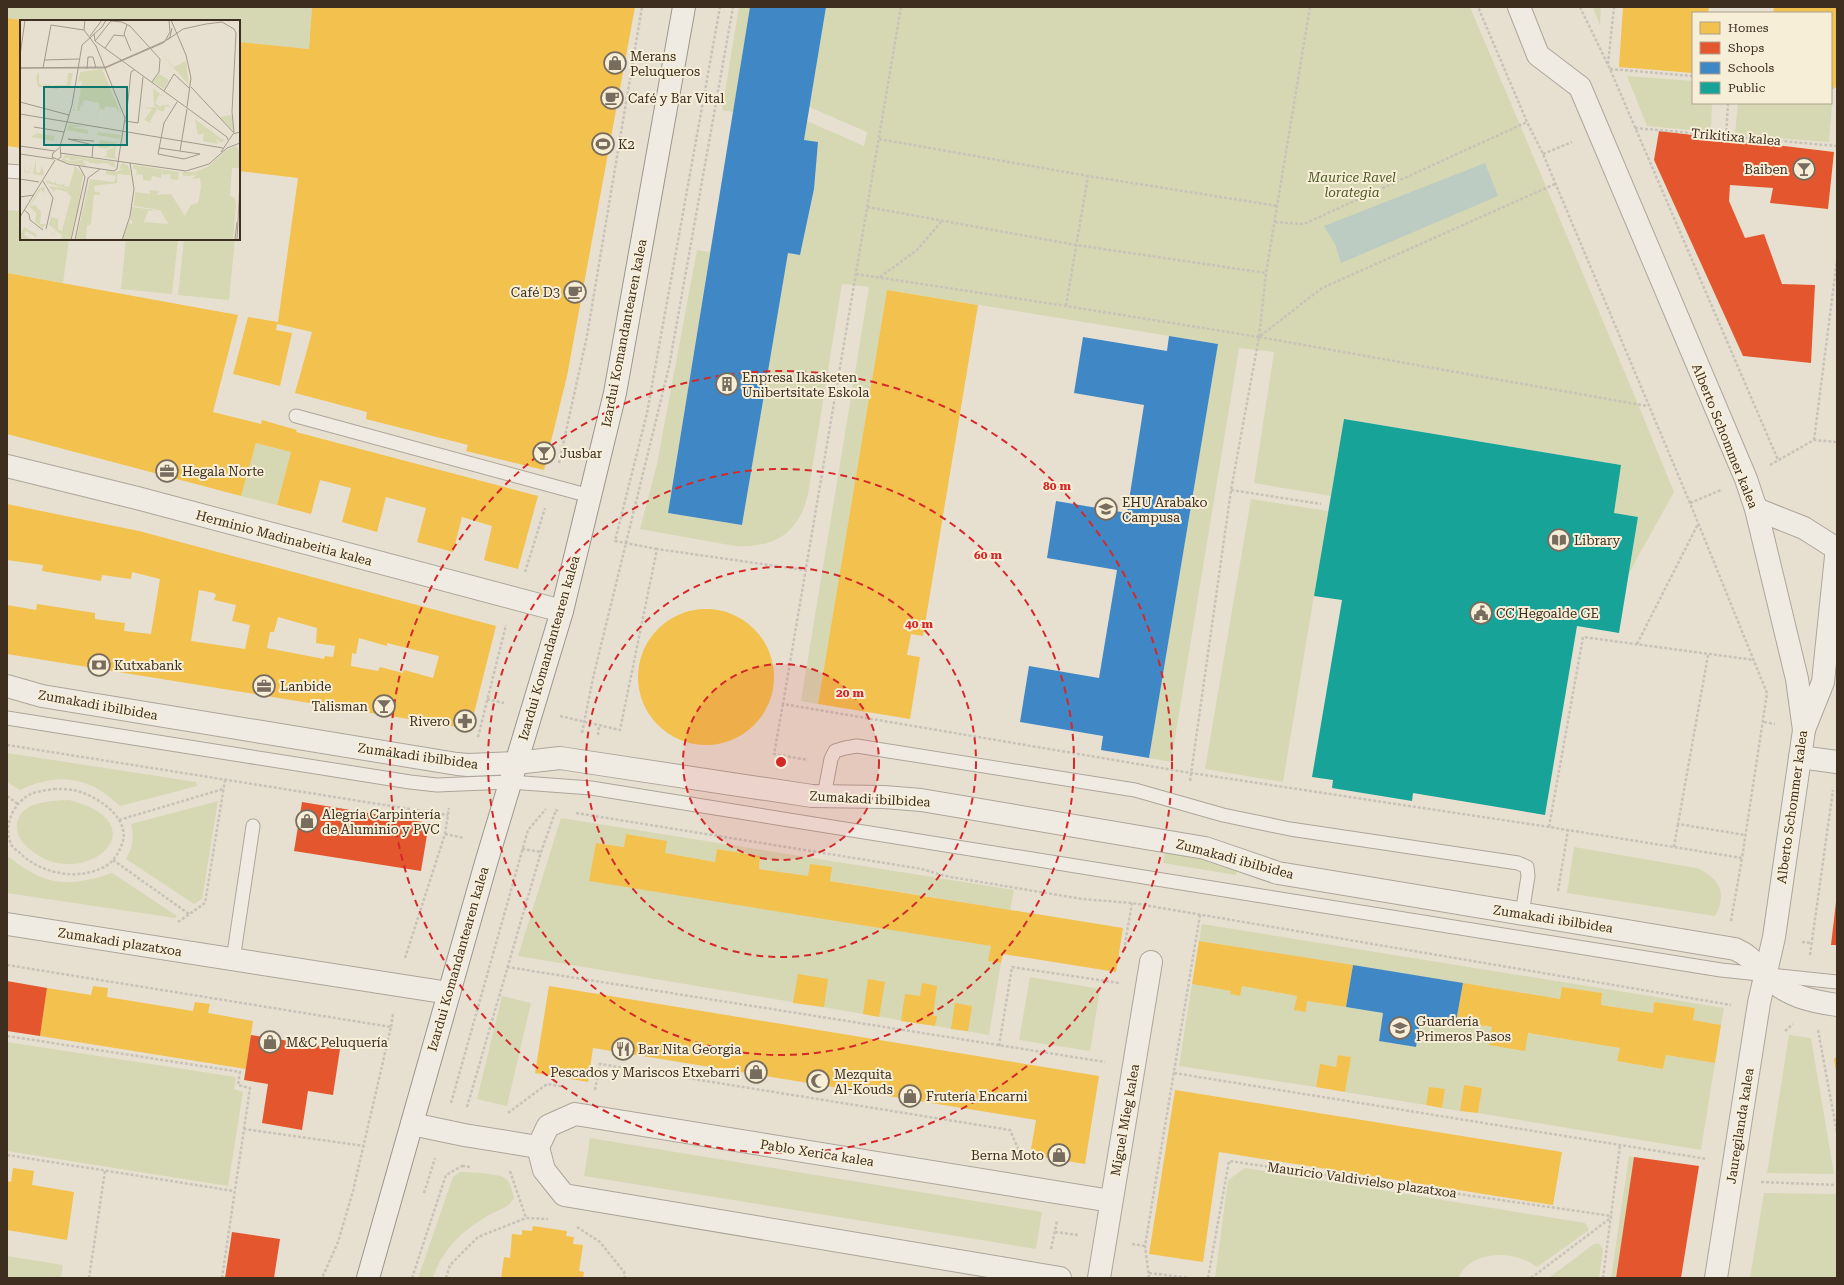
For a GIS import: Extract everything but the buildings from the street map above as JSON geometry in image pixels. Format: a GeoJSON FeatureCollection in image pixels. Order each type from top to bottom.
{"type":"FeatureCollection","features":[{"type":"Feature","properties":{"kind":"street","name":"Izardui Komandantearen kalea"},"geometry":{"type":"LineString","coordinates":[[368,1278],[513,772],[562,611],[615,393],[684,7]]}},
{"type":"Feature","properties":{"kind":"street","name":"Alberto Schommer kalea"},"geometry":{"type":"LineString","coordinates":[[1518,7],[1538,54],[1580,87],[1746,480],[1756,509],[1797,679],[1804,730],[1774,938],[1766,975]]}},
{"type":"Feature","properties":{"kind":"street","name":"Herminio Madinabeitia kalea"},"geometry":{"type":"LineString","coordinates":[[7,466],[144,500],[562,611]]}},
{"type":"Feature","properties":{"kind":"street"},"geometry":{"type":"LineString","coordinates":[[1756,509],[1804,528],[1837,548],[1823,682],[1804,730]]}},
{"type":"Feature","properties":{"kind":"street","name":"Zumakadi ibilbidea"},"geometry":{"type":"LineString","coordinates":[[7,686],[42,696],[468,766],[513,772],[560,758],[812,796],[884,797],[921,800],[1148,837],[1204,848],[1278,873],[1735,949],[1749,956],[1766,975],[1787,992],[1803,999],[1837,1005]]}},
{"type":"Feature","properties":{"kind":"street"},"geometry":{"type":"LineString","coordinates":[[1800,757],[1837,762]]}},
{"type":"Feature","properties":{"kind":"street","name":"Zumakadi plazatxoa"},"geometry":{"type":"LineString","coordinates":[[7,924],[449,993]]}},
{"type":"Feature","properties":{"kind":"street","name":"Miguel Mieg kalea"},"geometry":{"type":"LineString","coordinates":[[1099,1278],[1151,962]]}},
{"type":"Feature","properties":{"kind":"street","name":"Jauregilanda kalea"},"geometry":{"type":"LineString","coordinates":[[1716,1278],[1754,1034],[1766,975]]}},
{"type":"Feature","properties":{"kind":"street","name":"Pablo Xerica kalea"},"geometry":{"type":"LineString","coordinates":[[538,1147],[548,1126],[575,1114],[1111,1201]]}},
{"type":"Feature","properties":{"kind":"street"},"geometry":{"type":"LineString","coordinates":[[412,1124],[443,1131],[538,1147],[544,1170],[564,1195],[1053,1277]]}},
{"type":"Feature","properties":{"kind":"lane"},"geometry":{"type":"LineString","coordinates":[[7,171],[20,172]]}},
{"type":"Feature","properties":{"kind":"lane"},"geometry":{"type":"LineString","coordinates":[[296,416],[590,496]]}},
{"type":"Feature","properties":{"kind":"lane","name":"Zumakadi ibilbidea"},"geometry":{"type":"LineString","coordinates":[[7,718],[410,782],[454,785],[513,772],[564,785],[592,788],[1713,969],[1837,982]]}},
{"type":"Feature","properties":{"kind":"lane"},"geometry":{"type":"LineString","coordinates":[[824,796],[831,760],[836,751],[858,746],[1135,790],[1223,815],[1290,830],[1518,863],[1527,868],[1528,876],[1522,914]]}},
{"type":"Feature","properties":{"kind":"lane"},"geometry":{"type":"LineString","coordinates":[[233,960],[253,826]]}},
{"type":"Feature","properties":{"kind":"path"},"geometry":{"type":"LineString","coordinates":[[457,764],[461,736],[478,739],[514,599],[523,578],[559,463],[588,336],[642,7]]}},
{"type":"Feature","properties":{"kind":"path"},"geometry":{"type":"LineString","coordinates":[[720,7],[647,413],[615,541],[626,542],[657,550],[804,570]]}},
{"type":"Feature","properties":{"kind":"path"},"geometry":{"type":"LineString","coordinates":[[577,761],[593,678],[669,367],[733,7]]}},
{"type":"Feature","properties":{"kind":"path"},"geometry":{"type":"LineString","coordinates":[[901,7],[804,570],[783,704],[1191,772],[1742,858]]}},
{"type":"Feature","properties":{"kind":"path"},"geometry":{"type":"LineString","coordinates":[[1191,772],[1231,490],[1259,337],[1266,273],[1310,7]]}},
{"type":"Feature","properties":{"kind":"path"},"geometry":{"type":"LineString","coordinates":[[1478,7],[1527,122],[1543,154],[1755,660],[1767,693],[1731,923]]}},
{"type":"Feature","properties":{"kind":"path"},"geometry":{"type":"LineString","coordinates":[[1580,7],[1610,69],[1778,460]]}},
{"type":"Feature","properties":{"kind":"path"},"geometry":{"type":"LineString","coordinates":[[1608,65],[1614,7]]}},
{"type":"Feature","properties":{"kind":"path"},"geometry":{"type":"LineString","coordinates":[[1610,69],[1692,76]]}},
{"type":"Feature","properties":{"kind":"path"},"geometry":{"type":"LineString","coordinates":[[1726,136],[1728,104]]}},
{"type":"Feature","properties":{"kind":"path"},"geometry":{"type":"LineString","coordinates":[[1275,222],[1304,224],[1527,122]]}},
{"type":"Feature","properties":{"kind":"path","name":"Trikitixa kalea"},"geometry":{"type":"LineString","coordinates":[[1635,128],[1837,146]]}},
{"type":"Feature","properties":{"kind":"path"},"geometry":{"type":"LineString","coordinates":[[1543,154],[1598,131]]}},
{"type":"Feature","properties":{"kind":"path"},"geometry":{"type":"LineString","coordinates":[[879,139],[1088,176],[1278,206]]}},
{"type":"Feature","properties":{"kind":"path"},"geometry":{"type":"LineString","coordinates":[[1066,306],[1088,176]]}},
{"type":"Feature","properties":{"kind":"path"},"geometry":{"type":"LineString","coordinates":[[1259,337],[1322,288],[1555,184]]}},
{"type":"Feature","properties":{"kind":"path"},"geometry":{"type":"LineString","coordinates":[[867,207],[1076,245],[1266,273]]}},
{"type":"Feature","properties":{"kind":"path"},"geometry":{"type":"LineString","coordinates":[[880,277],[917,250],[942,221]]}},
{"type":"Feature","properties":{"kind":"path"},"geometry":{"type":"LineString","coordinates":[[1814,440],[1837,260]]}},
{"type":"Feature","properties":{"kind":"path"},"geometry":{"type":"LineString","coordinates":[[856,274],[1259,337],[1648,406]]}},
{"type":"Feature","properties":{"kind":"path"},"geometry":{"type":"LineString","coordinates":[[1746,480],[1814,440],[1837,442]]}},
{"type":"Feature","properties":{"kind":"path"},"geometry":{"type":"LineString","coordinates":[[1231,490],[1321,504]]}},
{"type":"Feature","properties":{"kind":"path"},"geometry":{"type":"LineString","coordinates":[[1638,644],[1698,524]]}},
{"type":"Feature","properties":{"kind":"path"},"geometry":{"type":"LineString","coordinates":[[620,730],[657,550]]}},
{"type":"Feature","properties":{"kind":"path"},"geometry":{"type":"LineString","coordinates":[[1549,827],[1583,637],[1708,655],[1755,660]]}},
{"type":"Feature","properties":{"kind":"path"},"geometry":{"type":"LineString","coordinates":[[1674,847],[1708,655]]}},
{"type":"Feature","properties":{"kind":"path"},"geometry":{"type":"LineString","coordinates":[[7,745],[448,815]]}},
{"type":"Feature","properties":{"kind":"path"},"geometry":{"type":"LineString","coordinates":[[176,923],[205,903],[225,780]]}},
{"type":"Feature","properties":{"kind":"path"},"geometry":{"type":"LineString","coordinates":[[322,1278],[338,1242],[353,1192],[391,1027],[401,971],[445,834],[454,785]]}},
{"type":"Feature","properties":{"kind":"path"},"geometry":{"type":"LineString","coordinates":[[422,1197],[443,1131],[528,830],[564,785]]}},
{"type":"Feature","properties":{"kind":"path"},"geometry":{"type":"LineString","coordinates":[[1806,979],[1833,787]]}},
{"type":"Feature","properties":{"kind":"path"},"geometry":{"type":"LineString","coordinates":[[54,789],[73,790],[101,802],[119,820],[123,828],[123,840],[119,852],[108,865],[90,873],[67,874],[45,869],[24,858],[11,844],[8,832],[10,816],[18,804],[32,794],[54,789]]}},
{"type":"Feature","properties":{"kind":"path"},"geometry":{"type":"LineString","coordinates":[[119,820],[223,789]]}},
{"type":"Feature","properties":{"kind":"path"},"geometry":{"type":"LineString","coordinates":[[7,796],[18,804]]}},
{"type":"Feature","properties":{"kind":"path"},"geometry":{"type":"LineString","coordinates":[[562,811],[556,810],[541,852],[507,967],[1108,1063]]}},
{"type":"Feature","properties":{"kind":"path"},"geometry":{"type":"LineString","coordinates":[[569,812],[922,869],[945,876],[1082,899],[1132,903],[1732,1005]]}},
{"type":"Feature","properties":{"kind":"path"},"geometry":{"type":"LineString","coordinates":[[1678,824],[1745,836]]}},
{"type":"Feature","properties":{"kind":"path"},"geometry":{"type":"LineString","coordinates":[[7,845],[11,844]]}},
{"type":"Feature","properties":{"kind":"path"},"geometry":{"type":"LineString","coordinates":[[113,860],[189,914]]}},
{"type":"Feature","properties":{"kind":"path"},"geometry":{"type":"LineString","coordinates":[[1124,954],[1132,903]]}},
{"type":"Feature","properties":{"kind":"path"},"geometry":{"type":"LineString","coordinates":[[1149,1278],[1145,1246],[1200,915]]}},
{"type":"Feature","properties":{"kind":"path"},"geometry":{"type":"LineString","coordinates":[[7,965],[391,1027]]}},
{"type":"Feature","properties":{"kind":"path"},"geometry":{"type":"LineString","coordinates":[[999,1046],[1012,967],[1119,983],[1120,976]]}},
{"type":"Feature","properties":{"kind":"path"},"geometry":{"type":"LineString","coordinates":[[1818,1030],[1837,1133]]}},
{"type":"Feature","properties":{"kind":"path"},"geometry":{"type":"LineString","coordinates":[[7,1036],[240,1072],[238,1085],[250,1088],[222,1278]]}},
{"type":"Feature","properties":{"kind":"path"},"geometry":{"type":"LineString","coordinates":[[588,1090],[595,1091],[600,1064],[1010,1130],[1024,1164]]}},
{"type":"Feature","properties":{"kind":"path"},"geometry":{"type":"LineString","coordinates":[[1174,1073],[1707,1159]]}},
{"type":"Feature","properties":{"kind":"path"},"geometry":{"type":"LineString","coordinates":[[504,1117],[547,1084],[567,1087]]}},
{"type":"Feature","properties":{"kind":"path"},"geometry":{"type":"LineString","coordinates":[[466,1109],[474,1110]]}},
{"type":"Feature","properties":{"kind":"path"},"geometry":{"type":"LineString","coordinates":[[244,1128],[364,1146]]}},
{"type":"Feature","properties":{"kind":"path"},"geometry":{"type":"LineString","coordinates":[[1603,1278],[1620,1145]]}},
{"type":"Feature","properties":{"kind":"path"},"geometry":{"type":"LineString","coordinates":[[7,1155],[234,1192]]}},
{"type":"Feature","properties":{"kind":"path","name":"Mauricio Valdivielso plazatxoa"},"geometry":{"type":"LineString","coordinates":[[1208,1278],[1229,1160],[1612,1216]]}},
{"type":"Feature","properties":{"kind":"path"},"geometry":{"type":"LineString","coordinates":[[89,1278],[105,1171]]}},
{"type":"Feature","properties":{"kind":"path"},"geometry":{"type":"LineString","coordinates":[[1761,1182],[1837,1185]]}},
{"type":"Feature","properties":{"kind":"path"},"geometry":{"type":"LineString","coordinates":[[1053,1277],[1062,1193]]}},
{"type":"Feature","properties":{"kind":"path"},"geometry":{"type":"LineString","coordinates":[[1531,1278],[1612,1216]]}},
{"type":"Feature","properties":{"kind":"path"},"geometry":{"type":"LineString","coordinates":[[446,1278],[450,1265],[478,1237],[526,1218]]}},
{"type":"Feature","properties":{"kind":"path"},"geometry":{"type":"LineString","coordinates":[[1149,1273],[1189,1278]]}},
{"type":"Feature","properties":{"kind":"green space"},"geometry":{"type":"Polygon","coordinates":[[[7,7],[312,7],[309,49],[240,42],[240,20],[24,20],[7,18],[7,7]]]}},
{"type":"Feature","properties":{"kind":"green space"},"geometry":{"type":"Polygon","coordinates":[[[739,7],[750,7],[733,112],[722,110],[739,7]]]}},
{"type":"Feature","properties":{"kind":"green space","name":"Maurice Ravel lorategia"},"geometry":{"type":"Polygon","coordinates":[[[826,7],[1470,7],[1674,492],[1629,573],[1638,517],[1614,513],[1621,465],[1344,419],[1331,496],[1254,483],[1274,352],[1239,348],[1171,762],[1149,758],[1218,344],[887,290],[818,704],[801,701],[869,287],[842,284],[808,494],[804,508],[791,529],[783,536],[773,541],[749,546],[735,546],[640,529],[657,464],[697,250],[710,252],[668,513],[742,525],[788,253],[800,255],[814,189],[804,140],[807,121],[864,146],[867,132],[809,107],[826,7]]]}},
{"type":"Feature","properties":{"kind":"green space"},"geometry":{"type":"Polygon","coordinates":[[[1593,7],[1601,7],[1600,26],[1593,7]]]}},
{"type":"Feature","properties":{"kind":"green space"},"geometry":{"type":"Polygon","coordinates":[[[1627,76],[1692,81],[1692,104],[1712,104],[1711,132],[1647,126],[1627,76]]]}},
{"type":"Feature","properties":{"kind":"green space"},"geometry":{"type":"Polygon","coordinates":[[[1738,104],[1832,104],[1829,142],[1735,135],[1738,104]]]}},
{"type":"Feature","properties":{"kind":"green space"},"geometry":{"type":"Polygon","coordinates":[[[7,210],[20,211],[20,240],[69,240],[63,283],[7,273],[7,210]]]}},
{"type":"Feature","properties":{"kind":"green space"},"geometry":{"type":"Polygon","coordinates":[[[126,240],[178,240],[172,294],[121,289],[126,240]]]}},
{"type":"Feature","properties":{"kind":"green space"},"geometry":{"type":"Polygon","coordinates":[[[184,240],[235,240],[229,300],[178,295],[184,240]]]}},
{"type":"Feature","properties":{"kind":"green space"},"geometry":{"type":"Polygon","coordinates":[[[256,443],[291,452],[277,505],[241,496],[256,443]]]}},
{"type":"Feature","properties":{"kind":"green space"},"geometry":{"type":"Polygon","coordinates":[[[1251,499],[1328,511],[1283,782],[1205,769],[1251,499]]]}},
{"type":"Feature","properties":{"kind":"green space"},"geometry":{"type":"Polygon","coordinates":[[[7,753],[196,782],[197,786],[120,806],[97,788],[73,780],[61,779],[48,781],[34,784],[20,790],[7,782],[7,753]]]}},
{"type":"Feature","properties":{"kind":"green space"},"geometry":{"type":"Polygon","coordinates":[[[69,800],[97,811],[111,824],[112,839],[104,851],[89,860],[70,864],[48,860],[27,847],[22,842],[17,830],[17,823],[20,816],[24,810],[30,806],[46,802],[69,800]]]}},
{"type":"Feature","properties":{"kind":"green space"},"geometry":{"type":"Polygon","coordinates":[[[218,801],[202,899],[194,904],[126,859],[132,842],[131,824],[218,801]]]}},
{"type":"Feature","properties":{"kind":"green space"},"geometry":{"type":"Polygon","coordinates":[[[561,818],[1014,890],[1010,910],[759,869],[760,856],[718,849],[715,862],[665,853],[666,841],[626,834],[624,847],[596,843],[590,880],[991,946],[989,961],[1001,963],[989,1035],[518,956],[561,818]]]}},
{"type":"Feature","properties":{"kind":"green space"},"geometry":{"type":"Polygon","coordinates":[[[1574,847],[1696,868],[1716,881],[1721,894],[1719,908],[1715,916],[1567,893],[1574,847]]]}},
{"type":"Feature","properties":{"kind":"green space"},"geometry":{"type":"Polygon","coordinates":[[[1165,848],[1237,870],[1236,875],[1163,863],[1165,848]]]}},
{"type":"Feature","properties":{"kind":"green space"},"geometry":{"type":"Polygon","coordinates":[[[9,857],[34,874],[58,882],[82,881],[112,873],[177,916],[175,918],[7,893],[7,858],[9,857]]]}},
{"type":"Feature","properties":{"kind":"green space"},"geometry":{"type":"Polygon","coordinates":[[[1202,924],[1724,1008],[1721,1025],[1693,1020],[1695,1008],[1654,1002],[1653,1013],[1601,1005],[1602,993],[1562,987],[1560,999],[1199,941],[1202,924]]]}},
{"type":"Feature","properties":{"kind":"green space"},"geometry":{"type":"Polygon","coordinates":[[[1030,977],[1100,989],[1090,1051],[1019,1040],[1030,977]]]}},
{"type":"Feature","properties":{"kind":"green space"},"geometry":{"type":"Polygon","coordinates":[[[1192,984],[1231,991],[1230,994],[1240,996],[1242,986],[1297,996],[1295,1010],[1306,1012],[1307,1001],[1383,1013],[1379,1041],[1416,1047],[1421,1016],[1620,1048],[1617,1061],[1663,1069],[1666,1055],[1715,1063],[1701,1150],[1478,1113],[1482,1088],[1464,1085],[1460,1111],[1442,1108],[1445,1090],[1429,1087],[1426,1105],[1345,1092],[1351,1057],[1339,1055],[1336,1067],[1320,1065],[1316,1087],[1179,1066],[1192,984]]]}},
{"type":"Feature","properties":{"kind":"green space"},"geometry":{"type":"Polygon","coordinates":[[[502,996],[531,1003],[507,1106],[477,1099],[502,996]]]}},
{"type":"Feature","properties":{"kind":"green space"},"geometry":{"type":"Polygon","coordinates":[[[1789,1035],[1811,1038],[1834,1174],[1767,1173],[1789,1035]]]}},
{"type":"Feature","properties":{"kind":"green space"},"geometry":{"type":"Polygon","coordinates":[[[7,1042],[236,1077],[234,1089],[243,1092],[228,1186],[7,1151],[7,1042]]]}},
{"type":"Feature","properties":{"kind":"green space"},"geometry":{"type":"Polygon","coordinates":[[[590,1138],[1042,1212],[1036,1249],[584,1176],[590,1138]]]}},
{"type":"Feature","properties":{"kind":"green space"},"geometry":{"type":"Polygon","coordinates":[[[1629,1156],[1634,1157],[1616,1278],[1611,1278],[1629,1156]]]}},
{"type":"Feature","properties":{"kind":"green space"},"geometry":{"type":"Polygon","coordinates":[[[1245,1168],[1585,1223],[1589,1230],[1537,1267],[1528,1261],[1517,1257],[1494,1255],[1483,1257],[1473,1262],[1458,1278],[1215,1278],[1228,1180],[1245,1168]]]}},
{"type":"Feature","properties":{"kind":"green space"},"geometry":{"type":"Polygon","coordinates":[[[460,1172],[501,1176],[510,1184],[514,1198],[506,1207],[489,1215],[463,1233],[442,1258],[433,1278],[418,1278],[453,1177],[460,1172]]]}},
{"type":"Feature","properties":{"kind":"green space"},"geometry":{"type":"Polygon","coordinates":[[[1764,1193],[1837,1194],[1837,1278],[1750,1278],[1764,1193]]]}},
{"type":"Feature","properties":{"kind":"green space"},"geometry":{"type":"Polygon","coordinates":[[[1594,1244],[1600,1244],[1603,1250],[1599,1278],[1549,1278],[1594,1244]]]}},
{"type":"Feature","properties":{"kind":"green space"},"geometry":{"type":"Polygon","coordinates":[[[7,1256],[63,1265],[61,1278],[7,1278],[7,1256]]]}},
{"type":"Feature","properties":{"kind":"shaded area"},"geometry":{"type":"Polygon","coordinates":[[[1485,163],[1498,196],[1341,263],[1335,244],[1324,226],[1485,163]]]}},
{"type":"Feature","properties":{"kind":"place","name":"Merans Peluqueros"},"geometry":{"type":"Point","coordinates":[615,63]}},
{"type":"Feature","properties":{"kind":"place","name":"Café y Bar Vital"},"geometry":{"type":"Point","coordinates":[612,98]}},
{"type":"Feature","properties":{"kind":"place","name":"K2"},"geometry":{"type":"Point","coordinates":[603,144]}},
{"type":"Feature","properties":{"kind":"place","name":"Baiben"},"geometry":{"type":"Point","coordinates":[1804,169]}},
{"type":"Feature","properties":{"kind":"place","name":"Café D3"},"geometry":{"type":"Point","coordinates":[575,292]}},
{"type":"Feature","properties":{"kind":"place","name":"Enpresa Ikasketen Unibertsitate Eskola"},"geometry":{"type":"Point","coordinates":[727,384]}},
{"type":"Feature","properties":{"kind":"place","name":"Jusbar"},"geometry":{"type":"Point","coordinates":[544,453]}},
{"type":"Feature","properties":{"kind":"place","name":"Hegala Norte"},"geometry":{"type":"Point","coordinates":[167,471]}},
{"type":"Feature","properties":{"kind":"place","name":"EHU Arabako Campusa"},"geometry":{"type":"Point","coordinates":[1106,509]}},
{"type":"Feature","properties":{"kind":"place","name":"Library"},"geometry":{"type":"Point","coordinates":[1559,540]}},
{"type":"Feature","properties":{"kind":"place","name":"CC Hegoalde GE"},"geometry":{"type":"Point","coordinates":[1481,613]}},
{"type":"Feature","properties":{"kind":"place","name":"Kutxabank"},"geometry":{"type":"Point","coordinates":[99,665]}},
{"type":"Feature","properties":{"kind":"place","name":"Lanbide"},"geometry":{"type":"Point","coordinates":[264,686]}},
{"type":"Feature","properties":{"kind":"place","name":"Talisman"},"geometry":{"type":"Point","coordinates":[384,706]}},
{"type":"Feature","properties":{"kind":"place","name":"Rivero"},"geometry":{"type":"Point","coordinates":[465,721]}},
{"type":"Feature","properties":{"kind":"place","name":"Alegría Carpintería de Aluminio y PVC"},"geometry":{"type":"Point","coordinates":[307,821]}},
{"type":"Feature","properties":{"kind":"place","name":"Guardería Primeros Pasos"},"geometry":{"type":"Point","coordinates":[1400,1028]}},
{"type":"Feature","properties":{"kind":"place","name":"M&C Peluquería"},"geometry":{"type":"Point","coordinates":[270,1042]}},
{"type":"Feature","properties":{"kind":"place","name":"Bar Nita Georgia"},"geometry":{"type":"Point","coordinates":[623,1049]}},
{"type":"Feature","properties":{"kind":"place","name":"Pescados y Mariscos Etxebarri"},"geometry":{"type":"Point","coordinates":[756,1072]}},
{"type":"Feature","properties":{"kind":"place","name":"Mezquita Al-Kouds"},"geometry":{"type":"Point","coordinates":[818,1081]}},
{"type":"Feature","properties":{"kind":"place","name":"Frutería Encarni"},"geometry":{"type":"Point","coordinates":[910,1096]}},
{"type":"Feature","properties":{"kind":"place","name":"Berna Moto"},"geometry":{"type":"Point","coordinates":[1059,1155]}}]}
